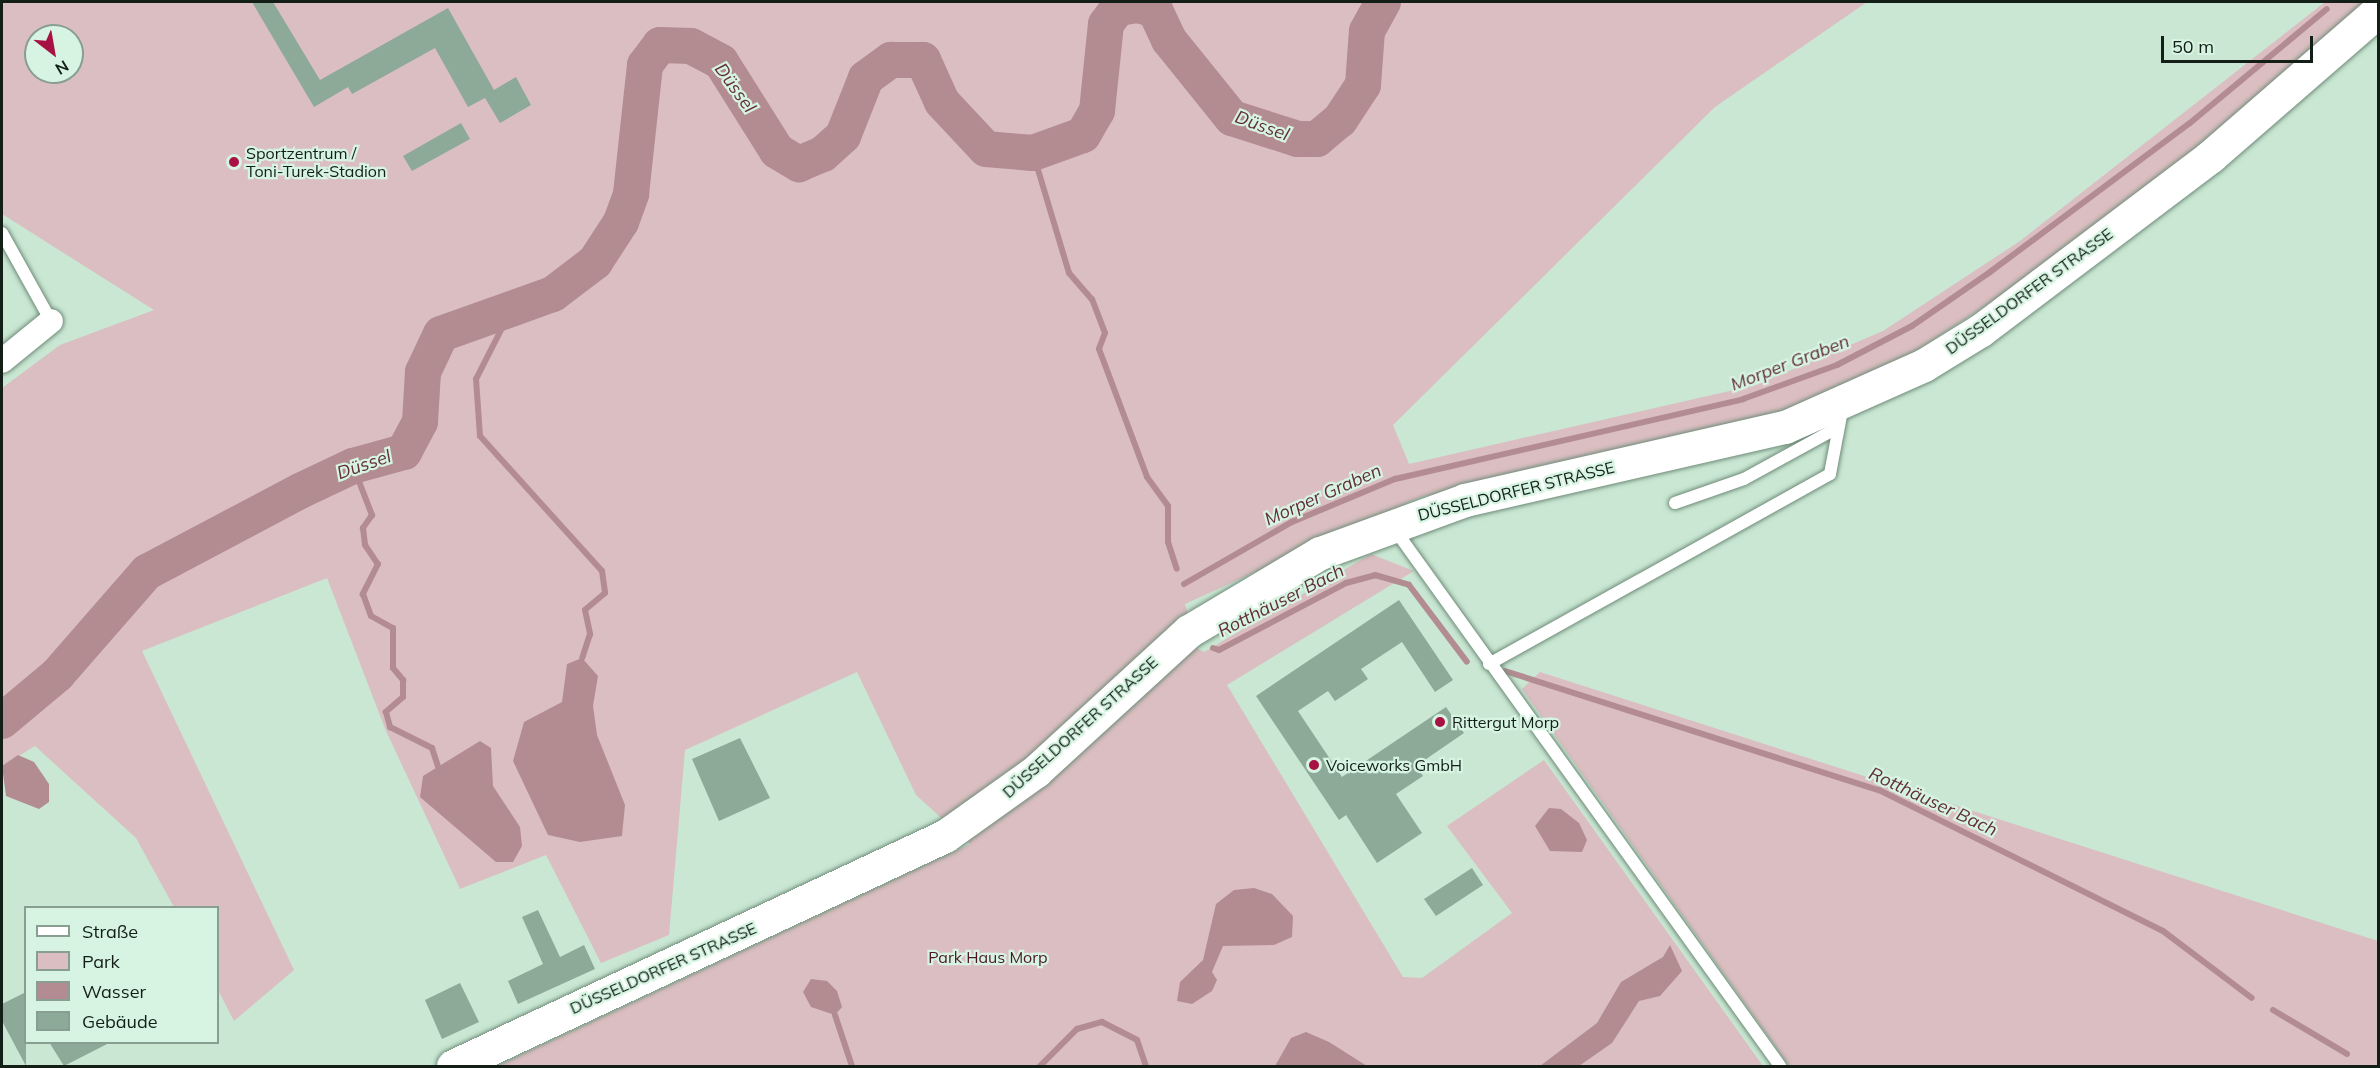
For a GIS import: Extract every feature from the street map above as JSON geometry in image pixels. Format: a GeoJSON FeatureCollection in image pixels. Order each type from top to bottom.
{"type":"FeatureCollection","features":[{"type":"Feature","properties":{"kind":"main road","name":"DÜSSELDORFER STRASSE"},"geometry":{"type":"LineString","coordinates":[[453,1066],[945,836],[1036,771],[1143,670],[1207,619],[1302,562],[1390,524],[1495,493],[1840,416],[1981,330],[2244,130],[2379,11]]}},
{"type":"Feature","properties":{"kind":"street"},"geometry":{"type":"LineString","coordinates":[[2,361],[51,321]]}},
{"type":"Feature","properties":{"kind":"lane"},"geometry":{"type":"LineString","coordinates":[[2,233],[51,321]]}},
{"type":"Feature","properties":{"kind":"lane"},"geometry":{"type":"LineString","coordinates":[[1675,503],[1744,479],[1840,416]]}},
{"type":"Feature","properties":{"kind":"lane"},"geometry":{"type":"LineString","coordinates":[[1489,664],[1830,474],[1840,416]]}},
{"type":"Feature","properties":{"kind":"lane"},"geometry":{"type":"LineString","coordinates":[[1390,524],[1780,1066]]}},
{"type":"Feature","properties":{"kind":"green space","name":"Park Haus Morp"},"geometry":{"type":"Polygon","coordinates":[[[2,2],[1867,2],[1715,107],[1393,425],[1409,464],[1756,385],[1883,331],[2020,241],[2325,2],[2364,2],[2217,137],[2042,269],[1904,359],[1768,419],[1421,497],[1185,604],[1198,649],[1204,652],[1371,554],[1414,571],[1227,685],[1403,977],[1422,978],[1512,913],[1447,826],[1544,760],[1763,1066],[497,1066],[970,844],[916,795],[857,672],[685,750],[669,935],[601,963],[546,855],[460,889],[386,731],[327,578],[142,651],[294,970],[234,1021],[219,992],[219,906],[173,906],[136,838],[35,746],[2,766],[2,388],[60,345],[154,310],[2,214],[2,2]]]}},
{"type":"Feature","properties":{"kind":"green space"},"geometry":{"type":"Polygon","coordinates":[[[1540,672],[2378,941],[2378,1066],[1789,1066],[1522,689],[1540,672]]]}},
{"type":"Feature","properties":{"kind":"water"},"geometry":{"type":"Polygon","coordinates":[[[582,658],[598,676],[593,706],[597,735],[625,805],[622,836],[580,842],[548,835],[513,761],[524,722],[562,702],[567,664],[582,658]]]}},
{"type":"Feature","properties":{"kind":"water"},"geometry":{"type":"Polygon","coordinates":[[[480,741],[491,748],[493,786],[520,827],[522,846],[513,862],[496,862],[420,797],[423,776],[480,741]]]}},
{"type":"Feature","properties":{"kind":"water"},"geometry":{"type":"Polygon","coordinates":[[[18,755],[34,762],[49,784],[49,802],[39,809],[6,796],[2,766],[18,755]]]}},
{"type":"Feature","properties":{"kind":"water"},"geometry":{"type":"Polygon","coordinates":[[[1549,808],[1561,809],[1579,823],[1587,840],[1582,852],[1550,851],[1535,826],[1549,808]]]}},
{"type":"Feature","properties":{"kind":"water"},"geometry":{"type":"Polygon","coordinates":[[[1254,888],[1272,894],[1293,916],[1292,937],[1274,945],[1223,946],[1212,972],[1217,980],[1212,991],[1192,1004],[1177,1001],[1180,982],[1203,960],[1216,904],[1234,890],[1254,888]]]}},
{"type":"Feature","properties":{"kind":"water"},"geometry":{"type":"Polygon","coordinates":[[[1670,945],[1682,971],[1660,996],[1639,1001],[1612,1043],[1579,1066],[1540,1066],[1597,1023],[1621,982],[1663,957],[1670,945]]]}},
{"type":"Feature","properties":{"kind":"water"},"geometry":{"type":"Polygon","coordinates":[[[811,979],[827,981],[837,991],[842,1007],[835,1015],[811,1007],[803,992],[811,979]]]}},
{"type":"Feature","properties":{"kind":"water"},"geometry":{"type":"Polygon","coordinates":[[[1306,1032],[1329,1042],[1367,1066],[1275,1066],[1291,1038],[1306,1032]]]}},
{"type":"Feature","properties":{"kind":"building"},"geometry":{"type":"Polygon","coordinates":[[[252,2],[273,2],[320,80],[448,8],[494,90],[516,77],[531,105],[500,123],[485,98],[468,107],[435,48],[352,94],[348,87],[314,107],[252,2]]]}},
{"type":"Feature","properties":{"kind":"building"},"geometry":{"type":"Polygon","coordinates":[[[461,123],[470,139],[412,171],[403,156],[461,123]]]}},
{"type":"Feature","properties":{"kind":"building","name":"Rittergut Morp"},"geometry":{"type":"Polygon","coordinates":[[[1399,600],[1453,680],[1435,692],[1402,642],[1361,669],[1368,679],[1335,701],[1328,691],[1298,711],[1342,777],[1446,707],[1464,733],[1416,766],[1423,776],[1396,794],[1422,833],[1377,863],[1346,815],[1339,820],[1256,696],[1399,600]]]}},
{"type":"Feature","properties":{"kind":"building"},"geometry":{"type":"Polygon","coordinates":[[[740,738],[770,798],[719,821],[692,759],[740,738]]]}},
{"type":"Feature","properties":{"kind":"building"},"geometry":{"type":"Polygon","coordinates":[[[1472,868],[1483,885],[1436,916],[1424,899],[1472,868]]]}},
{"type":"Feature","properties":{"kind":"building"},"geometry":{"type":"Polygon","coordinates":[[[538,910],[560,957],[584,945],[595,969],[518,1004],[508,981],[543,964],[522,917],[538,910]]]}},
{"type":"Feature","properties":{"kind":"building"},"geometry":{"type":"Polygon","coordinates":[[[460,983],[479,1022],[442,1039],[425,1000],[460,983]]]}},
{"type":"Feature","properties":{"kind":"building"},"geometry":{"type":"Polygon","coordinates":[[[24,993],[26,1066],[2,1021],[2,1004],[24,993]]]}},
{"type":"Feature","properties":{"kind":"building"},"geometry":{"type":"Polygon","coordinates":[[[50,1044],[107,1044],[64,1066],[50,1044]]]}},
{"type":"Feature","properties":{"kind":"waterway","name":"Düssel"},"geometry":{"type":"LineString","coordinates":[[2,721],[57,675],[147,572],[300,491],[353,466],[404,452],[420,422],[423,372],[441,334],[553,294],[595,262],[621,222],[631,194],[645,65],[660,45],[691,46],[721,62],[777,151],[799,164],[823,154],[843,136],[866,78],[891,60],[923,60],[942,102],[986,149],[1033,153],[1083,135],[1097,111],[1106,24],[1118,8],[1138,5],[1155,10],[1169,40],[1232,118],[1298,139],[1317,139],[1340,120],[1363,85],[1367,31],[1383,2]]}},
{"type":"Feature","properties":{"kind":"waterway","name":"Morper Graben"},"geometry":{"type":"LineString","coordinates":[[1184,584],[1292,522],[1395,479],[1743,399],[1837,365],[1912,326],[1990,272],[2190,123],[2327,9]]}},
{"type":"Feature","properties":{"kind":"waterway","name":"Rotthäuser Bach"},"geometry":{"type":"LineString","coordinates":[[1033,153],[1069,273],[1092,299],[1105,333],[1099,349],[1147,477],[1168,506],[1168,542],[1177,569]]}},
{"type":"Feature","properties":{"kind":"waterway"},"geometry":{"type":"LineString","coordinates":[[501,310],[502,328],[476,379],[480,436],[602,571],[605,593],[585,610],[590,634],[582,658]]}},
{"type":"Feature","properties":{"kind":"waterway"},"geometry":{"type":"LineString","coordinates":[[353,466],[372,515],[363,528],[365,545],[378,564],[363,594],[371,616],[393,628],[393,668],[403,680],[403,697],[386,712],[390,727],[432,748],[438,767]]}},
{"type":"Feature","properties":{"kind":"waterway","name":"Rotthäuser Bach"},"geometry":{"type":"LineString","coordinates":[[1213,648],[1219,650],[1346,583],[1375,575],[1409,585],[1467,662]]}},
{"type":"Feature","properties":{"kind":"waterway","name":"Rotthäuser Bach"},"geometry":{"type":"LineString","coordinates":[[1505,671],[1879,790],[2163,931],[2252,998]]}},
{"type":"Feature","properties":{"kind":"waterway","name":"Rotthäuser Bach"},"geometry":{"type":"LineString","coordinates":[[2273,1010],[2347,1054]]}},
{"type":"Feature","properties":{"kind":"waterway"},"geometry":{"type":"LineString","coordinates":[[835,1015],[852,1066]]}},
{"type":"Feature","properties":{"kind":"waterway"},"geometry":{"type":"LineString","coordinates":[[1040,1066],[1077,1029],[1102,1022],[1137,1040],[1146,1066]]}},
{"type":"Feature","properties":{"kind":"place","name":"Sportzentrum / Toni-Turek-Stadion"},"geometry":{"type":"Point","coordinates":[234,162]}},
{"type":"Feature","properties":{"kind":"place","name":"Rittergut Morp"},"geometry":{"type":"Point","coordinates":[1440,722]}},
{"type":"Feature","properties":{"kind":"place","name":"Voiceworks GmbH"},"geometry":{"type":"Point","coordinates":[1314,765]}}]}
